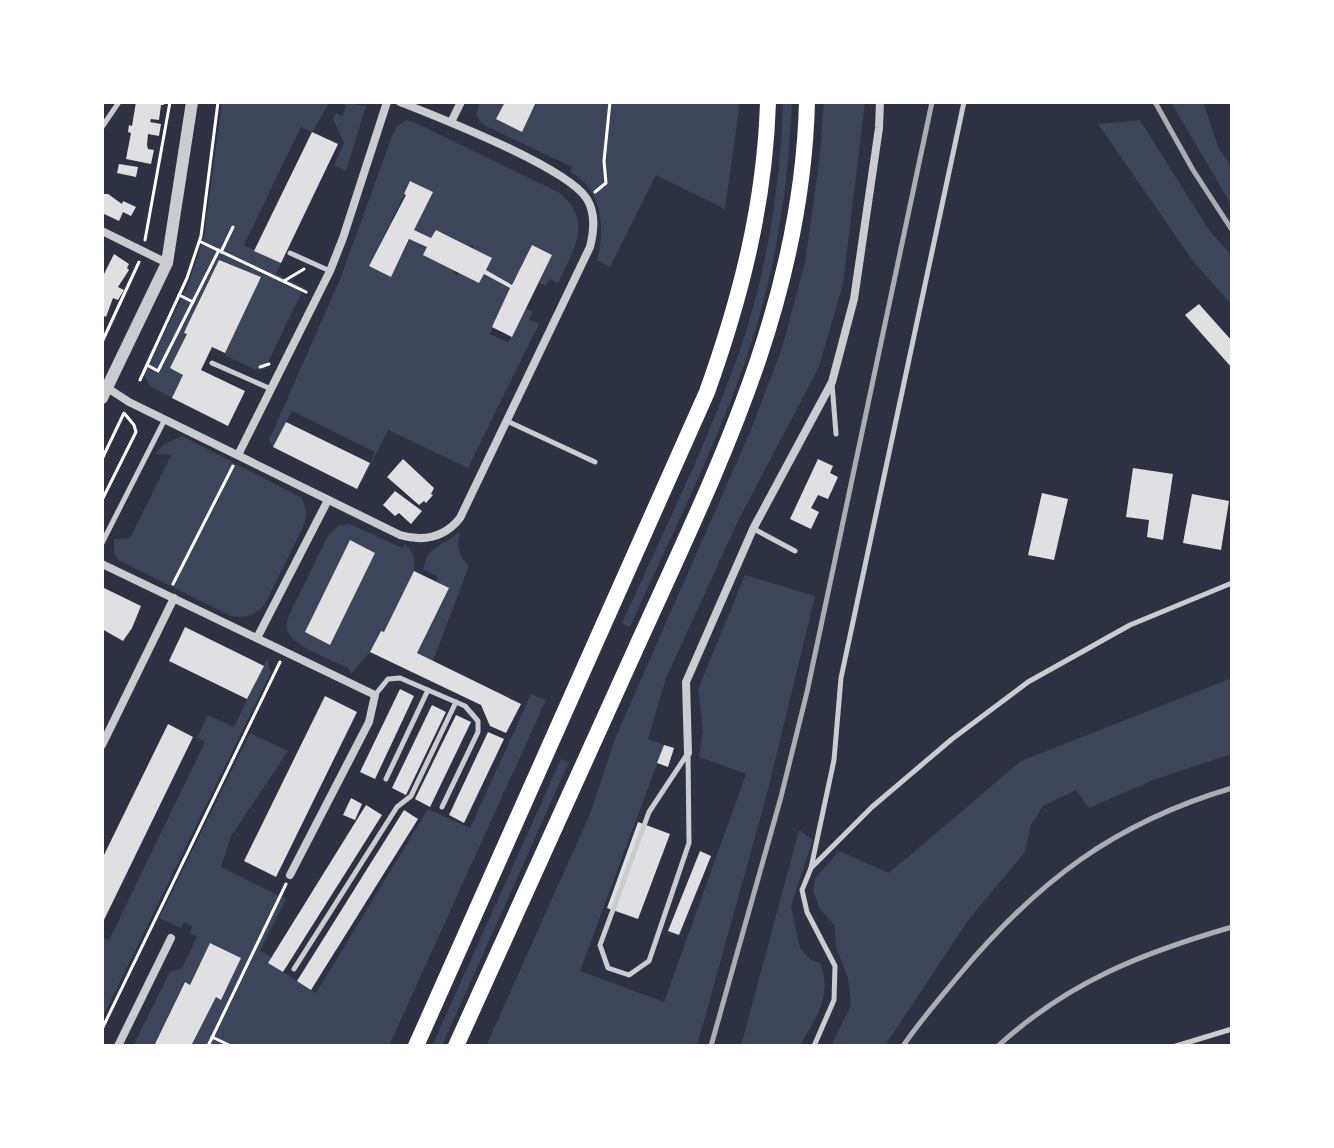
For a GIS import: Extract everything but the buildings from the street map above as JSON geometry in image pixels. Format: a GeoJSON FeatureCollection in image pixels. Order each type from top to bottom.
{"type":"FeatureCollection","features":[{"type":"Feature","properties":{"kind":"highway"},"geometry":{"type":"LineString","coordinates":[[416,1046],[707,392],[748,261],[764,172],[768,102]]}},
{"type":"Feature","properties":{"kind":"highway"},"geometry":{"type":"LineString","coordinates":[[456,1046],[689,530],[751,385],[773,319],[792,244],[805,152],[807,102]]}},
{"type":"Feature","properties":{"kind":"street"},"geometry":{"type":"LineString","coordinates":[[192,102],[167,263],[104,390],[400,535],[415,539],[443,534],[460,518],[590,247],[594,228],[586,199],[564,177],[451,122],[400,102]]}},
{"type":"Feature","properties":{"kind":"street"},"geometry":{"type":"LineString","coordinates":[[238,455],[330,271],[387,102]]}},
{"type":"Feature","properties":{"kind":"street"},"geometry":{"type":"LineString","coordinates":[[451,122],[461,102]]}},
{"type":"Feature","properties":{"kind":"street"},"geometry":{"type":"LineString","coordinates":[[688,753],[686,682],[753,529],[832,382],[854,299],[879,128],[880,102]]}},
{"type":"Feature","properties":{"kind":"street"},"geometry":{"type":"LineString","coordinates":[[102,231],[167,263]]}},
{"type":"Feature","properties":{"kind":"street"},"geometry":{"type":"LineString","coordinates":[[257,638],[328,500]]}},
{"type":"Feature","properties":{"kind":"street"},"geometry":{"type":"LineString","coordinates":[[102,564],[375,695],[369,722],[290,875]]}},
{"type":"Feature","properties":{"kind":"street"},"geometry":{"type":"LineString","coordinates":[[102,745],[171,597]]}},
{"type":"Feature","properties":{"kind":"street"},"geometry":{"type":"LineString","coordinates":[[118,1046],[171,938]]}},
{"type":"Feature","properties":{"kind":"lane"},"geometry":{"type":"LineString","coordinates":[[102,127],[119,102]]}},
{"type":"Feature","properties":{"kind":"lane"},"geometry":{"type":"LineString","coordinates":[[814,1046],[834,1000],[835,966],[807,912],[802,890],[811,868],[834,760],[841,678],[964,102]]}},
{"type":"Feature","properties":{"kind":"lane"},"geometry":{"type":"LineString","coordinates":[[290,253],[330,271]]}},
{"type":"Feature","properties":{"kind":"lane"},"geometry":{"type":"LineString","coordinates":[[212,363],[271,389]]}},
{"type":"Feature","properties":{"kind":"lane"},"geometry":{"type":"LineString","coordinates":[[832,382],[836,434]]}},
{"type":"Feature","properties":{"kind":"lane"},"geometry":{"type":"LineString","coordinates":[[102,543],[165,419]]}},
{"type":"Feature","properties":{"kind":"lane"},"geometry":{"type":"LineString","coordinates":[[506,421],[595,462]]}},
{"type":"Feature","properties":{"kind":"lane"},"geometry":{"type":"LineString","coordinates":[[753,529],[795,551]]}},
{"type":"Feature","properties":{"kind":"lane"},"geometry":{"type":"LineString","coordinates":[[811,868],[872,807],[952,739],[1028,682],[1130,625],[1232,583]]}},
{"type":"Feature","properties":{"kind":"lane"},"geometry":{"type":"LineString","coordinates":[[375,695],[388,679],[400,678],[456,702],[472,712],[478,721],[478,732],[442,807]]}},
{"type":"Feature","properties":{"kind":"lane"},"geometry":{"type":"LineString","coordinates":[[386,779],[428,690]]}},
{"type":"Feature","properties":{"kind":"lane"},"geometry":{"type":"LineString","coordinates":[[294,969],[397,807],[411,796],[456,702]]}},
{"type":"Feature","properties":{"kind":"lane"},"geometry":{"type":"LineString","coordinates":[[688,753],[689,843],[649,961],[629,975],[608,968],[600,945],[649,812],[688,753]]}},
{"type":"Feature","properties":{"kind":"lane"},"geometry":{"type":"LineString","coordinates":[[1176,1046],[1232,1029]]}},
{"type":"Feature","properties":{"kind":"path"},"geometry":{"type":"LineString","coordinates":[[102,342],[143,251],[170,102]]}},
{"type":"Feature","properties":{"kind":"path"},"geometry":{"type":"LineString","coordinates":[[140,380],[179,295],[199,241],[218,102]]}},
{"type":"Feature","properties":{"kind":"path"},"geometry":{"type":"LineString","coordinates":[[586,199],[606,183],[604,161],[610,102]]}},
{"type":"Feature","properties":{"kind":"path"},"geometry":{"type":"LineString","coordinates":[[147,365],[158,371],[233,227]]}},
{"type":"Feature","properties":{"kind":"path"},"geometry":{"type":"LineString","coordinates":[[199,241],[317,297]]}},
{"type":"Feature","properties":{"kind":"path"},"geometry":{"type":"LineString","coordinates":[[284,281],[311,263]]}},
{"type":"Feature","properties":{"kind":"path"},"geometry":{"type":"LineString","coordinates":[[179,295],[193,302]]}},
{"type":"Feature","properties":{"kind":"path"},"geometry":{"type":"LineString","coordinates":[[102,459],[124,413],[136,432],[102,500]]}},
{"type":"Feature","properties":{"kind":"path"},"geometry":{"type":"LineString","coordinates":[[171,597],[238,455]]}},
{"type":"Feature","properties":{"kind":"path"},"geometry":{"type":"LineString","coordinates":[[102,1029],[285,652]]}},
{"type":"Feature","properties":{"kind":"path"},"geometry":{"type":"LineString","coordinates":[[208,1046],[290,875]]}},
{"type":"Feature","properties":{"kind":"path"},"geometry":{"type":"LineString","coordinates":[[212,1037],[231,1046]]}},
{"type":"Feature","properties":{"kind":"shaded area"},"geometry":{"type":"Polygon","coordinates":[[[222,102],[330,102],[312,132],[301,127],[244,245],[281,263],[276,274],[304,287],[265,369],[254,369],[225,353],[261,277],[219,260],[170,368],[183,375],[172,398],[151,387],[144,375],[188,285],[204,236],[222,102]]]}},
{"type":"Feature","properties":{"kind":"shaded area"},"geometry":{"type":"Polygon","coordinates":[[[341,102],[366,106],[346,171],[334,165],[344,143],[333,119],[336,113],[342,116],[346,106],[341,102]]]}},
{"type":"Feature","properties":{"kind":"shaded area"},"geometry":{"type":"Polygon","coordinates":[[[480,102],[505,102],[497,119],[522,132],[536,102],[740,102],[725,209],[656,175],[610,267],[597,260],[601,223],[589,188],[570,172],[572,167],[482,124],[476,115],[480,102]]]}},
{"type":"Feature","properties":{"kind":"shaded area"},"geometry":{"type":"Polygon","coordinates":[[[783,102],[792,102],[786,184],[759,318],[716,436],[630,627],[622,623],[715,416],[746,331],[772,220],[783,102]]]}},
{"type":"Feature","properties":{"kind":"shaded area"},"geometry":{"type":"Polygon","coordinates":[[[824,102],[865,102],[843,284],[819,367],[740,517],[666,678],[648,739],[664,745],[580,971],[664,1002],[746,774],[699,757],[703,731],[698,689],[745,575],[815,596],[767,794],[697,1046],[486,1046],[590,814],[616,736],[752,427],[782,348],[805,262],[824,102]]]}},
{"type":"Feature","properties":{"kind":"shaded area"},"geometry":{"type":"Polygon","coordinates":[[[1171,102],[1203,102],[1218,147],[1232,168],[1232,206],[1171,102]]]}},
{"type":"Feature","properties":{"kind":"shaded area"},"geometry":{"type":"Polygon","coordinates":[[[406,120],[560,193],[576,215],[577,237],[558,283],[549,279],[546,286],[539,283],[552,255],[532,245],[512,285],[486,270],[492,258],[474,249],[474,245],[469,246],[437,230],[431,238],[414,230],[432,192],[411,181],[369,266],[391,277],[410,239],[427,247],[424,255],[454,270],[453,273],[457,275],[459,273],[479,282],[484,274],[510,288],[490,334],[508,342],[526,309],[533,312],[529,319],[539,324],[468,468],[388,430],[358,490],[375,452],[292,411],[273,447],[269,440],[341,277],[392,136],[397,126],[406,120]]]}},
{"type":"Feature","properties":{"kind":"shaded area"},"geometry":{"type":"Polygon","coordinates":[[[1140,120],[1209,230],[1232,256],[1232,305],[1193,261],[1098,124],[1140,120]]]}},
{"type":"Feature","properties":{"kind":"shaded area"},"geometry":{"type":"Polygon","coordinates":[[[182,436],[302,498],[306,511],[305,523],[265,604],[250,616],[231,616],[118,560],[114,552],[114,539],[130,538],[171,455],[155,454],[163,445],[182,436]]]}},
{"type":"Feature","properties":{"kind":"shaded area"},"geometry":{"type":"Polygon","coordinates":[[[350,524],[402,548],[405,544],[415,564],[384,632],[380,631],[372,650],[351,674],[348,668],[299,644],[289,634],[287,627],[289,615],[328,536],[339,525],[350,524]],[[350,540],[305,632],[330,644],[375,553],[350,540]]]}},
{"type":"Feature","properties":{"kind":"shaded area"},"geometry":{"type":"Polygon","coordinates":[[[460,531],[459,550],[469,566],[433,661],[417,653],[449,589],[437,582],[437,576],[424,570],[425,562],[432,551],[460,531]]]}},
{"type":"Feature","properties":{"kind":"shaded area"},"geometry":{"type":"Polygon","coordinates":[[[267,659],[271,672],[102,1019],[102,937],[109,940],[205,742],[197,738],[208,715],[234,727],[267,659]]]}},
{"type":"Feature","properties":{"kind":"shaded area"},"geometry":{"type":"Polygon","coordinates":[[[1232,678],[1232,754],[1156,779],[1089,808],[1076,790],[1043,806],[1031,825],[1025,852],[969,919],[885,1046],[831,1046],[851,1005],[848,979],[836,947],[835,926],[820,909],[813,891],[815,878],[839,851],[889,873],[1021,761],[1232,678]]]}},
{"type":"Feature","properties":{"kind":"shaded area"},"geometry":{"type":"Polygon","coordinates":[[[531,694],[546,700],[389,1046],[191,1046],[216,997],[221,999],[241,958],[211,943],[190,985],[184,982],[154,1046],[133,1046],[170,972],[182,968],[197,937],[190,933],[192,926],[184,922],[181,928],[159,918],[250,733],[288,751],[231,836],[221,867],[286,899],[260,951],[272,957],[269,963],[316,993],[428,809],[470,828],[531,694]]]}},
{"type":"Feature","properties":{"kind":"shaded area"},"geometry":{"type":"Polygon","coordinates":[[[561,759],[569,762],[442,1046],[432,1046],[561,759]]]}},
{"type":"Feature","properties":{"kind":"shaded area"},"geometry":{"type":"Polygon","coordinates":[[[799,830],[813,840],[791,906],[800,948],[811,960],[820,963],[824,975],[824,996],[800,1046],[741,1046],[799,830]]]}},
{"type":"Feature","properties":{"kind":"railway"},"geometry":{"type":"LineString","coordinates":[[711,1046],[807,692],[932,102]]}},
{"type":"Feature","properties":{"kind":"railway"},"geometry":{"type":"LineString","coordinates":[[1155,102],[1193,170],[1232,230]]}},
{"type":"Feature","properties":{"kind":"railway"},"geometry":{"type":"LineString","coordinates":[[903,1046],[989,941],[1049,884],[1081,859],[1151,819],[1232,788]]}},
{"type":"Feature","properties":{"kind":"railway"},"geometry":{"type":"LineString","coordinates":[[998,1046],[1051,1004],[1108,972],[1167,948],[1232,927]]}}]}
